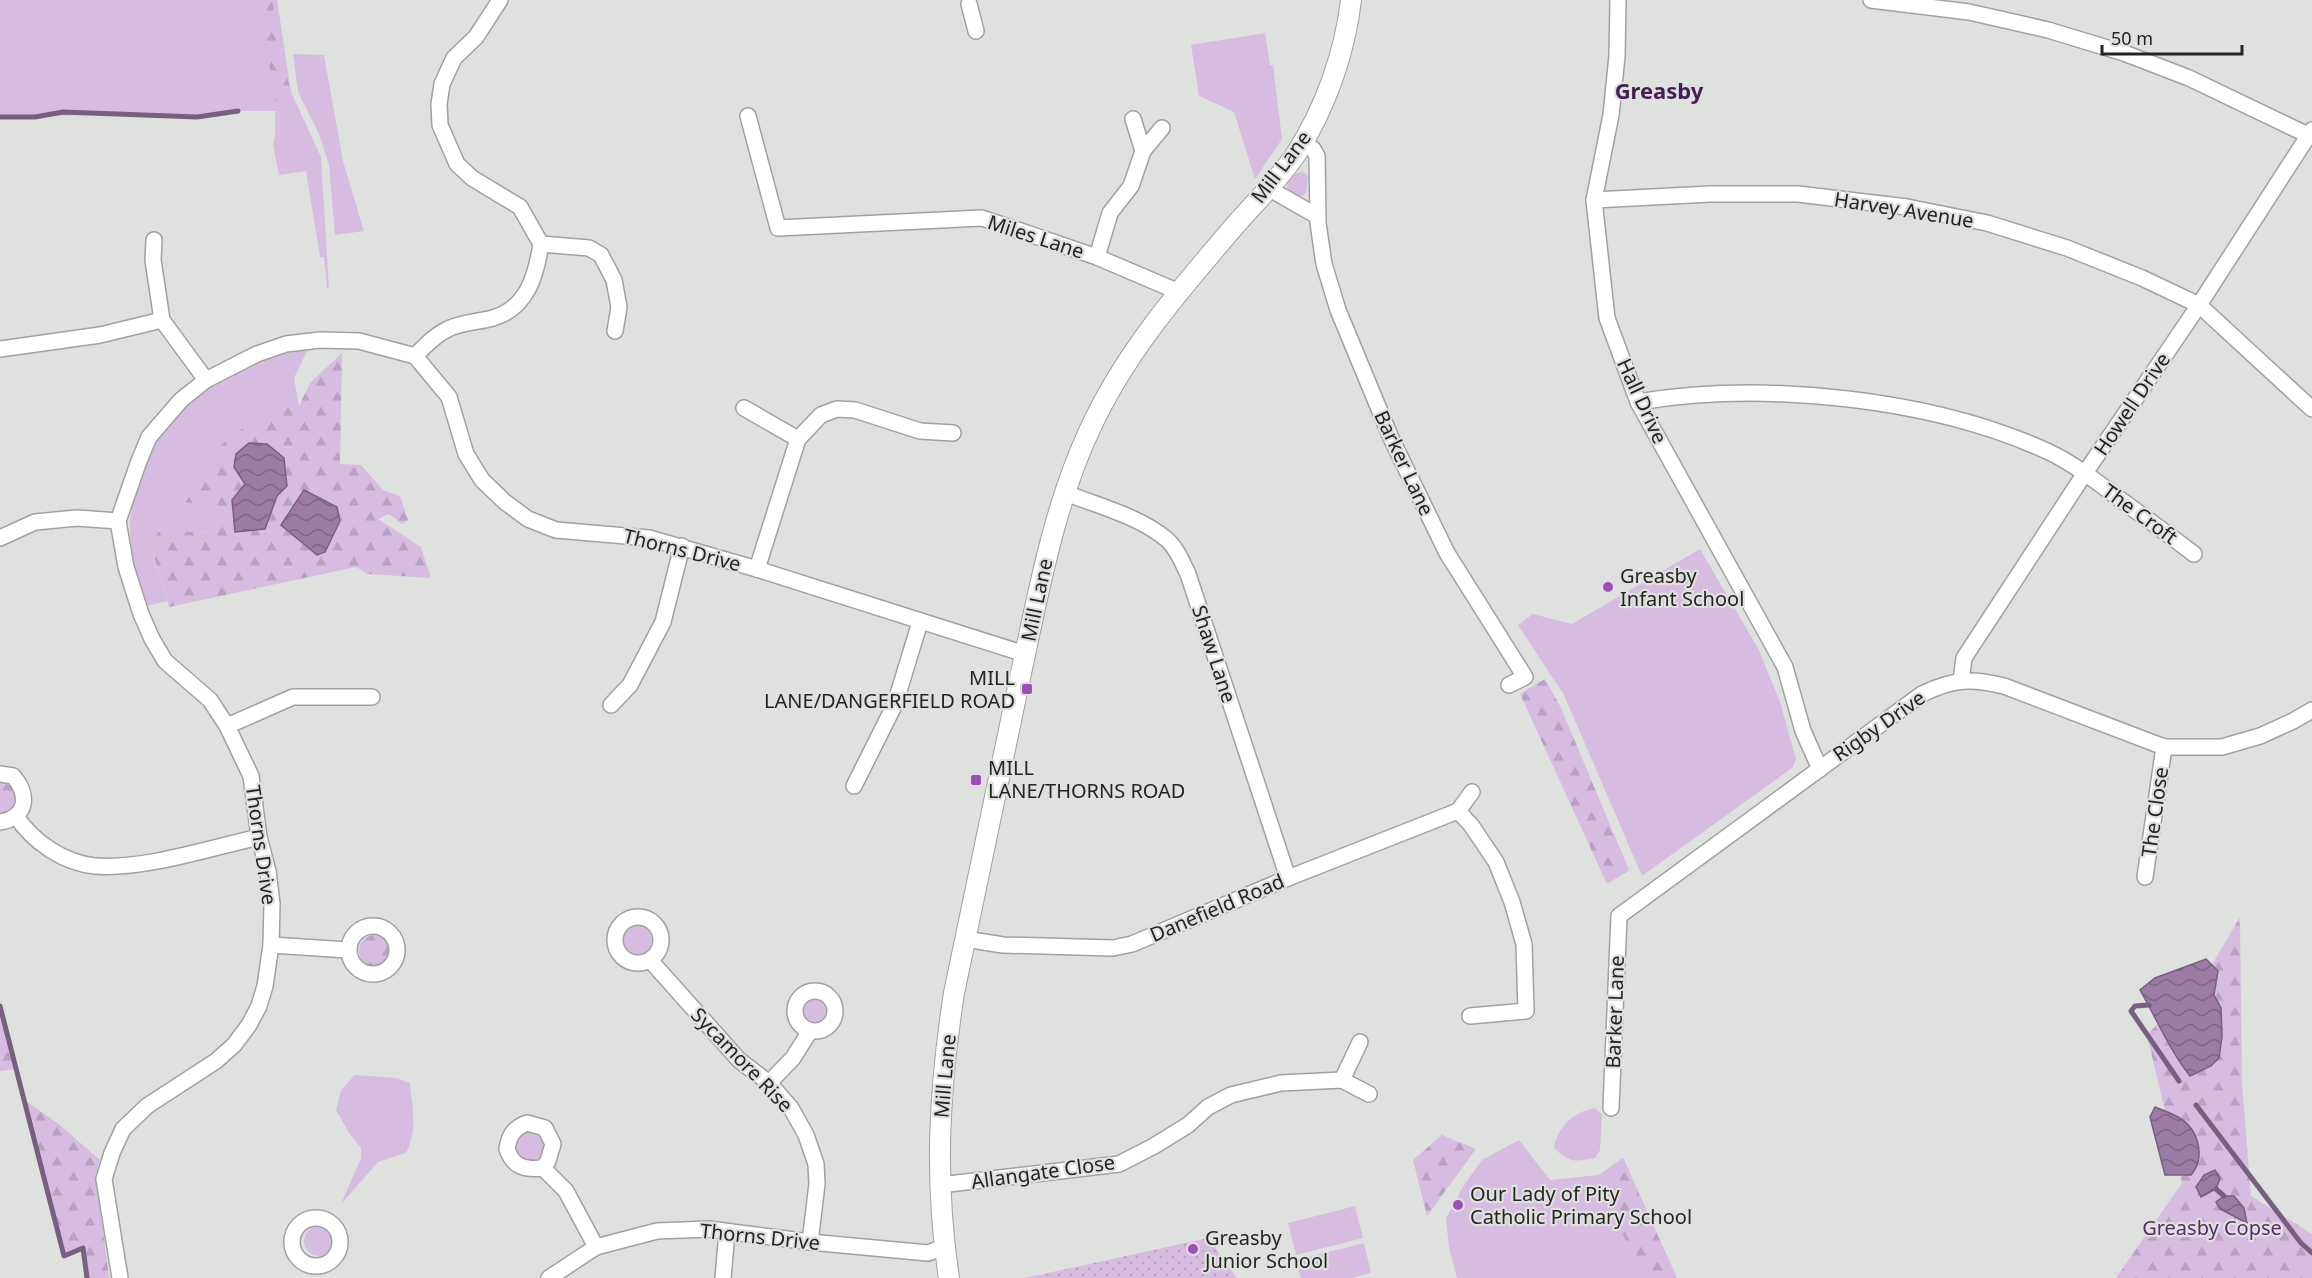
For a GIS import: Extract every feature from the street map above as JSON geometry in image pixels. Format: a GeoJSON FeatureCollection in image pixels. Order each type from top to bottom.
{"type":"FeatureCollection","features":[{"type":"Feature","properties":{"kind":"street"},"geometry":{"type":"LineString","coordinates":[[415,356],[447,329],[510,312],[523,300],[537,269],[541,244],[520,207],[472,178],[457,164],[440,125],[441,84],[454,58],[476,38],[500,0]]}},
{"type":"Feature","properties":{"kind":"street","name":"Mill Lane"},"geometry":{"type":"LineString","coordinates":[[949,1278],[944,1247],[940,1185],[941,1094],[952,1004],[1048,550],[1089,430],[1120,371],[1179,292],[1295,155],[1315,121],[1329,85],[1347,25],[1351,0]]}},
{"type":"Feature","properties":{"kind":"street","name":"Hall Drive"},"geometry":{"type":"LineString","coordinates":[[1618,0],[1617,56],[1611,115],[1594,200],[1607,318],[1638,402],[1785,667],[1803,731],[1820,769]]}},
{"type":"Feature","properties":{"kind":"street"},"geometry":{"type":"LineString","coordinates":[[1871,0],[1969,12],[2059,33],[2124,53],[2189,78],[2311,133]]}},
{"type":"Feature","properties":{"kind":"street"},"geometry":{"type":"LineString","coordinates":[[974,1],[976,31]]}},
{"type":"Feature","properties":{"kind":"street","name":"Miles Lane"},"geometry":{"type":"LineString","coordinates":[[748,116],[778,228],[982,218],[1097,257],[1179,292]]}},
{"type":"Feature","properties":{"kind":"street"},"geometry":{"type":"LineString","coordinates":[[1133,119],[1143,151]]}},
{"type":"Feature","properties":{"kind":"street"},"geometry":{"type":"LineString","coordinates":[[1097,257],[1110,213],[1131,186],[1143,151],[1162,128]]}},
{"type":"Feature","properties":{"kind":"street","name":"Howell Drive"},"geometry":{"type":"LineString","coordinates":[[1961,680],[1964,657],[2311,133]]}},
{"type":"Feature","properties":{"kind":"street","name":"Barker Lane"},"geometry":{"type":"LineString","coordinates":[[1302,143],[1313,149],[1317,156],[1317,216],[1324,264],[1338,310],[1391,438],[1447,553],[1525,677],[1509,684]]}},
{"type":"Feature","properties":{"kind":"street"},"geometry":{"type":"LineString","coordinates":[[1268,188],[1317,216]]}},
{"type":"Feature","properties":{"kind":"street","name":"Harvey Avenue"},"geometry":{"type":"LineString","coordinates":[[1594,200],[1710,194],[1798,194],[1907,207],[1987,223],[2067,248],[2199,304],[2312,409]]}},
{"type":"Feature","properties":{"kind":"street"},"geometry":{"type":"LineString","coordinates":[[154,240],[153,260],[162,321],[206,380]]}},
{"type":"Feature","properties":{"kind":"street"},"geometry":{"type":"LineString","coordinates":[[541,244],[589,248],[601,255],[614,280],[619,307],[615,331]]}},
{"type":"Feature","properties":{"kind":"street"},"geometry":{"type":"LineString","coordinates":[[0,349],[100,335],[162,321]]}},
{"type":"Feature","properties":{"kind":"street","name":"Thorns Drive"},"geometry":{"type":"LineString","coordinates":[[120,1278],[104,1179],[112,1153],[123,1129],[147,1106],[216,1060],[234,1045],[249,1025],[259,1006],[265,986],[271,945],[272,904],[268,871],[259,837],[251,776],[227,726],[210,700],[165,661],[152,639],[141,614],[126,567],[118,521],[149,437],[181,400],[206,380],[257,354],[286,344],[320,340],[359,341],[415,356],[448,397],[466,454],[482,480],[528,519],[556,530],[650,538],[682,546],[1025,654]]}},
{"type":"Feature","properties":{"kind":"street","name":"The Croft"},"geometry":{"type":"LineString","coordinates":[[1638,402],[1674,396],[1761,393],[1849,398],[1951,418],[2049,452],[2085,473],[2194,554]]}},
{"type":"Feature","properties":{"kind":"street"},"geometry":{"type":"LineString","coordinates":[[744,408],[798,439]]}},
{"type":"Feature","properties":{"kind":"street"},"geometry":{"type":"LineString","coordinates":[[758,569],[798,439],[821,415],[837,409],[855,410],[920,431],[953,433]]}},
{"type":"Feature","properties":{"kind":"street","name":"Shaw Lane"},"geometry":{"type":"LineString","coordinates":[[1066,493],[1143,525],[1167,539],[1180,556],[1188,574],[1288,878]]}},
{"type":"Feature","properties":{"kind":"street"},"geometry":{"type":"LineString","coordinates":[[0,538],[34,522],[77,518],[118,521]]}},
{"type":"Feature","properties":{"kind":"street"},"geometry":{"type":"LineString","coordinates":[[610,705],[630,685],[663,622],[682,546]]}},
{"type":"Feature","properties":{"kind":"street"},"geometry":{"type":"LineString","coordinates":[[854,786],[895,704],[920,622]]}},
{"type":"Feature","properties":{"kind":"street","name":"Rigby Drive"},"geometry":{"type":"LineString","coordinates":[[1619,916],[1922,694],[1941,685],[1961,680],[2004,686],[2164,747],[2222,747],[2260,736],[2312,710]]}},
{"type":"Feature","properties":{"kind":"street"},"geometry":{"type":"LineString","coordinates":[[227,726],[293,697],[372,697]]}},
{"type":"Feature","properties":{"kind":"street","name":"The Close"},"geometry":{"type":"LineString","coordinates":[[2145,877],[2164,747]]}},
{"type":"Feature","properties":{"kind":"street"},"geometry":{"type":"LineString","coordinates":[[0,774],[12,776],[24,791],[22,809],[16,816],[0,822]]}},
{"type":"Feature","properties":{"kind":"street"},"geometry":{"type":"LineString","coordinates":[[1470,1016],[1526,1011],[1524,944],[1512,902],[1496,862],[1471,825],[1458,811],[1472,792]]}},
{"type":"Feature","properties":{"kind":"street","name":"Danefield Road"},"geometry":{"type":"LineString","coordinates":[[965,939],[1003,945],[1113,948],[1132,944],[1288,878],[1458,811]]}},
{"type":"Feature","properties":{"kind":"street"},"geometry":{"type":"LineString","coordinates":[[16,816],[25,831],[45,847],[94,866],[148,862],[259,837]]}},
{"type":"Feature","properties":{"kind":"street","name":"Barker Lane"},"geometry":{"type":"LineString","coordinates":[[1611,1108],[1619,916]]}},
{"type":"Feature","properties":{"kind":"street"},"geometry":{"type":"LineString","coordinates":[[271,945],[348,950]]}},
{"type":"Feature","properties":{"kind":"street","name":"Sycamore Rise"},"geometry":{"type":"LineString","coordinates":[[650,960],[739,1059],[769,1083],[791,1108],[806,1135],[816,1164],[817,1184],[810,1242]]}},
{"type":"Feature","properties":{"kind":"street"},"geometry":{"type":"LineString","coordinates":[[769,1083],[793,1058],[810,1031]]}},
{"type":"Feature","properties":{"kind":"street"},"geometry":{"type":"LineString","coordinates":[[1360,1042],[1342,1080],[1369,1094]]}},
{"type":"Feature","properties":{"kind":"street","name":"Allangate Close"},"geometry":{"type":"LineString","coordinates":[[940,1185],[1119,1164],[1154,1146],[1188,1125],[1208,1107],[1231,1095],[1281,1083],[1342,1080]]}},
{"type":"Feature","properties":{"kind":"street"},"geometry":{"type":"LineString","coordinates":[[543,1168],[566,1191],[596,1247]]}},
{"type":"Feature","properties":{"kind":"street","name":"Thorns Drive"},"geometry":{"type":"LineString","coordinates":[[549,1278],[596,1247],[657,1231],[709,1229],[810,1242],[928,1253],[944,1247]]}},
{"type":"Feature","properties":{"kind":"street"},"geometry":{"type":"LineString","coordinates":[[723,1278],[727,1232]]}},
{"type":"Feature","properties":{"kind":"green space"},"geometry":{"type":"Polygon","coordinates":[[[0,0],[277,0],[291,92],[321,157],[329,288],[327,288],[324,257],[320,257],[306,171],[279,175],[273,145],[275,111],[238,111],[198,118],[106,115],[0,117],[0,0]]]}},
{"type":"Feature","properties":{"kind":"green space"},"geometry":{"type":"Polygon","coordinates":[[[258,0],[273,0],[274,29],[291,92],[275,111],[275,81],[264,54],[258,0]]]}},
{"type":"Feature","properties":{"kind":"green space"},"geometry":{"type":"Polygon","coordinates":[[[1265,33],[1270,65],[1273,65],[1282,139],[1255,179],[1234,112],[1199,96],[1191,45],[1265,33]]]}},
{"type":"Feature","properties":{"kind":"green space"},"geometry":{"type":"Polygon","coordinates":[[[293,54],[324,55],[343,161],[364,231],[335,235],[329,165],[319,134],[298,92],[293,54]]]}},
{"type":"Feature","properties":{"kind":"green space"},"geometry":{"type":"Polygon","coordinates":[[[1303,172],[1308,176],[1306,193],[1301,197],[1287,189],[1288,180],[1297,173],[1303,172]]]}},
{"type":"Feature","properties":{"kind":"green space"},"geometry":{"type":"Polygon","coordinates":[[[308,349],[294,378],[299,406],[178,501],[225,509],[213,533],[160,530],[150,542],[167,601],[146,606],[133,554],[130,521],[141,478],[158,439],[179,414],[219,382],[269,358],[308,349]]]}},
{"type":"Feature","properties":{"kind":"green space"},"geometry":{"type":"Polygon","coordinates":[[[342,353],[340,464],[361,465],[383,490],[400,496],[408,520],[402,524],[389,514],[378,519],[421,547],[431,578],[368,574],[356,567],[169,607],[150,542],[160,530],[213,533],[225,509],[177,501],[222,444],[270,407],[299,406],[310,383],[342,353]]]}},
{"type":"Feature","properties":{"kind":"green space"},"geometry":{"type":"Polygon","coordinates":[[[1700,549],[1759,650],[1780,702],[1796,759],[1792,768],[1642,876],[1564,695],[1518,625],[1533,614],[1572,624],[1700,549]]]}},
{"type":"Feature","properties":{"kind":"green space"},"geometry":{"type":"Polygon","coordinates":[[[1545,679],[1561,708],[1629,870],[1607,884],[1520,694],[1545,679]]]}},
{"type":"Feature","properties":{"kind":"green space"},"geometry":{"type":"Polygon","coordinates":[[[4,782],[14,789],[17,801],[11,811],[0,813],[0,783],[4,782]]]}},
{"type":"Feature","properties":{"kind":"green space","name":"Greasby Copse"},"geometry":{"type":"Polygon","coordinates":[[[2240,917],[2242,1084],[2251,1196],[2312,1234],[2312,1278],[2116,1278],[2182,1183],[2147,1035],[2210,968],[2240,917]]]}},
{"type":"Feature","properties":{"kind":"green space"},"geometry":{"type":"Polygon","coordinates":[[[637,925],[643,926],[651,934],[651,946],[643,954],[637,955],[631,954],[623,946],[622,940],[623,934],[631,926],[637,925]]]}},
{"type":"Feature","properties":{"kind":"green space"},"geometry":{"type":"Polygon","coordinates":[[[375,935],[386,940],[391,951],[386,962],[375,967],[364,962],[359,951],[364,940],[375,935]]]}},
{"type":"Feature","properties":{"kind":"green space"},"geometry":{"type":"Polygon","coordinates":[[[815,995],[826,1000],[831,1011],[826,1022],[815,1027],[804,1022],[799,1011],[804,1000],[815,995]]]}},
{"type":"Feature","properties":{"kind":"green space"},"geometry":{"type":"Polygon","coordinates":[[[0,1006],[15,1069],[0,1071],[0,1006]]]}},
{"type":"Feature","properties":{"kind":"green space"},"geometry":{"type":"Polygon","coordinates":[[[355,1075],[396,1078],[410,1083],[413,1128],[406,1153],[378,1162],[341,1204],[361,1158],[361,1148],[336,1110],[341,1090],[355,1075]]]}},
{"type":"Feature","properties":{"kind":"green space"},"geometry":{"type":"Polygon","coordinates":[[[23,1099],[60,1125],[100,1160],[96,1175],[109,1278],[87,1278],[83,1248],[64,1256],[23,1099]]]}},
{"type":"Feature","properties":{"kind":"green space"},"geometry":{"type":"Polygon","coordinates":[[[1595,1108],[1602,1115],[1600,1150],[1595,1158],[1577,1161],[1568,1159],[1554,1148],[1559,1133],[1574,1116],[1595,1108]]]}},
{"type":"Feature","properties":{"kind":"green space"},"geometry":{"type":"Polygon","coordinates":[[[531,1131],[542,1135],[546,1146],[542,1157],[531,1161],[520,1157],[516,1146],[520,1135],[531,1131]]]}},
{"type":"Feature","properties":{"kind":"green space"},"geometry":{"type":"Polygon","coordinates":[[[1442,1135],[1476,1149],[1427,1216],[1413,1160],[1442,1135]]]}},
{"type":"Feature","properties":{"kind":"green space"},"geometry":{"type":"Polygon","coordinates":[[[1519,1140],[1550,1180],[1599,1175],[1623,1158],[1677,1278],[1457,1278],[1449,1247],[1446,1218],[1464,1185],[1482,1160],[1519,1140]]]}},
{"type":"Feature","properties":{"kind":"green space"},"geometry":{"type":"Polygon","coordinates":[[[1623,1158],[1677,1278],[1643,1278],[1622,1233],[1599,1175],[1623,1158]]]}},
{"type":"Feature","properties":{"kind":"green space"},"geometry":{"type":"Polygon","coordinates":[[[1355,1206],[1363,1238],[1296,1255],[1288,1223],[1355,1206]]]}},
{"type":"Feature","properties":{"kind":"green space"},"geometry":{"type":"Polygon","coordinates":[[[319,1226],[330,1230],[334,1241],[330,1252],[319,1256],[308,1252],[304,1241],[308,1230],[319,1226]]]}},
{"type":"Feature","properties":{"kind":"green space","name":"Greasby Junior School"},"geometry":{"type":"Polygon","coordinates":[[[1208,1238],[1237,1278],[1025,1278],[1208,1238]]]}},
{"type":"Feature","properties":{"kind":"green space"},"geometry":{"type":"Polygon","coordinates":[[[1364,1243],[1371,1273],[1352,1278],[1301,1278],[1296,1260],[1364,1243]]]}},
{"type":"Feature","properties":{"kind":"water"},"geometry":{"type":"Polygon","coordinates":[[[249,443],[267,444],[284,458],[287,486],[277,496],[265,529],[235,532],[232,500],[245,484],[234,467],[236,454],[249,443]]]}},
{"type":"Feature","properties":{"kind":"water"},"geometry":{"type":"Polygon","coordinates":[[[304,490],[337,507],[340,521],[325,552],[317,555],[281,525],[304,490]]]}},
{"type":"Feature","properties":{"kind":"water"},"geometry":{"type":"Polygon","coordinates":[[[2206,959],[2218,971],[2214,995],[2221,1008],[2222,1036],[2219,1058],[2211,1066],[2190,1076],[2140,990],[2155,978],[2206,959]]]}},
{"type":"Feature","properties":{"kind":"water"},"geometry":{"type":"Polygon","coordinates":[[[2155,1107],[2185,1122],[2195,1136],[2199,1152],[2196,1168],[2191,1175],[2165,1175],[2150,1117],[2155,1107]]]}},
{"type":"Feature","properties":{"kind":"water"},"geometry":{"type":"Polygon","coordinates":[[[2215,1170],[2220,1178],[2216,1189],[2201,1197],[2196,1187],[2204,1175],[2215,1170]]]}},
{"type":"Feature","properties":{"kind":"water"},"geometry":{"type":"Polygon","coordinates":[[[2224,1196],[2234,1196],[2244,1208],[2247,1223],[2220,1209],[2216,1202],[2224,1196]]]}},
{"type":"Feature","properties":{"kind":"waterway"},"geometry":{"type":"LineString","coordinates":[[0,117],[35,117],[63,112],[197,117],[238,111]]}},
{"type":"Feature","properties":{"kind":"waterway"},"geometry":{"type":"LineString","coordinates":[[2149,1005],[2135,1006],[2131,1011],[2179,1081]]}},
{"type":"Feature","properties":{"kind":"waterway"},"geometry":{"type":"LineString","coordinates":[[0,1006],[64,1256],[83,1248],[87,1278]]}},
{"type":"Feature","properties":{"kind":"waterway"},"geometry":{"type":"LineString","coordinates":[[2196,1105],[2301,1243],[2312,1253]]}},
{"type":"Feature","properties":{"kind":"waterway"},"geometry":{"type":"LineString","coordinates":[[2216,1189],[2224,1196]]}},
{"type":"Feature","properties":{"kind":"place","name":"Greasby Infant School"},"geometry":{"type":"Point","coordinates":[1608,587]}},
{"type":"Feature","properties":{"kind":"place","name":"MILL LANE/DANGERFIELD ROAD"},"geometry":{"type":"Point","coordinates":[1027,689]}},
{"type":"Feature","properties":{"kind":"place","name":"MILL LANE/THORNS ROAD"},"geometry":{"type":"Point","coordinates":[976,780]}},
{"type":"Feature","properties":{"kind":"place","name":"Our Lady of Pity Catholic Primary School"},"geometry":{"type":"Point","coordinates":[1458,1205]}},
{"type":"Feature","properties":{"kind":"place","name":"Greasby Junior School"},"geometry":{"type":"Point","coordinates":[1193,1249]}},
{"type":"Feature","properties":{"kind":"district","name":"Greasby"},"geometry":{"type":"Point","coordinates":[1659,91]}}]}
